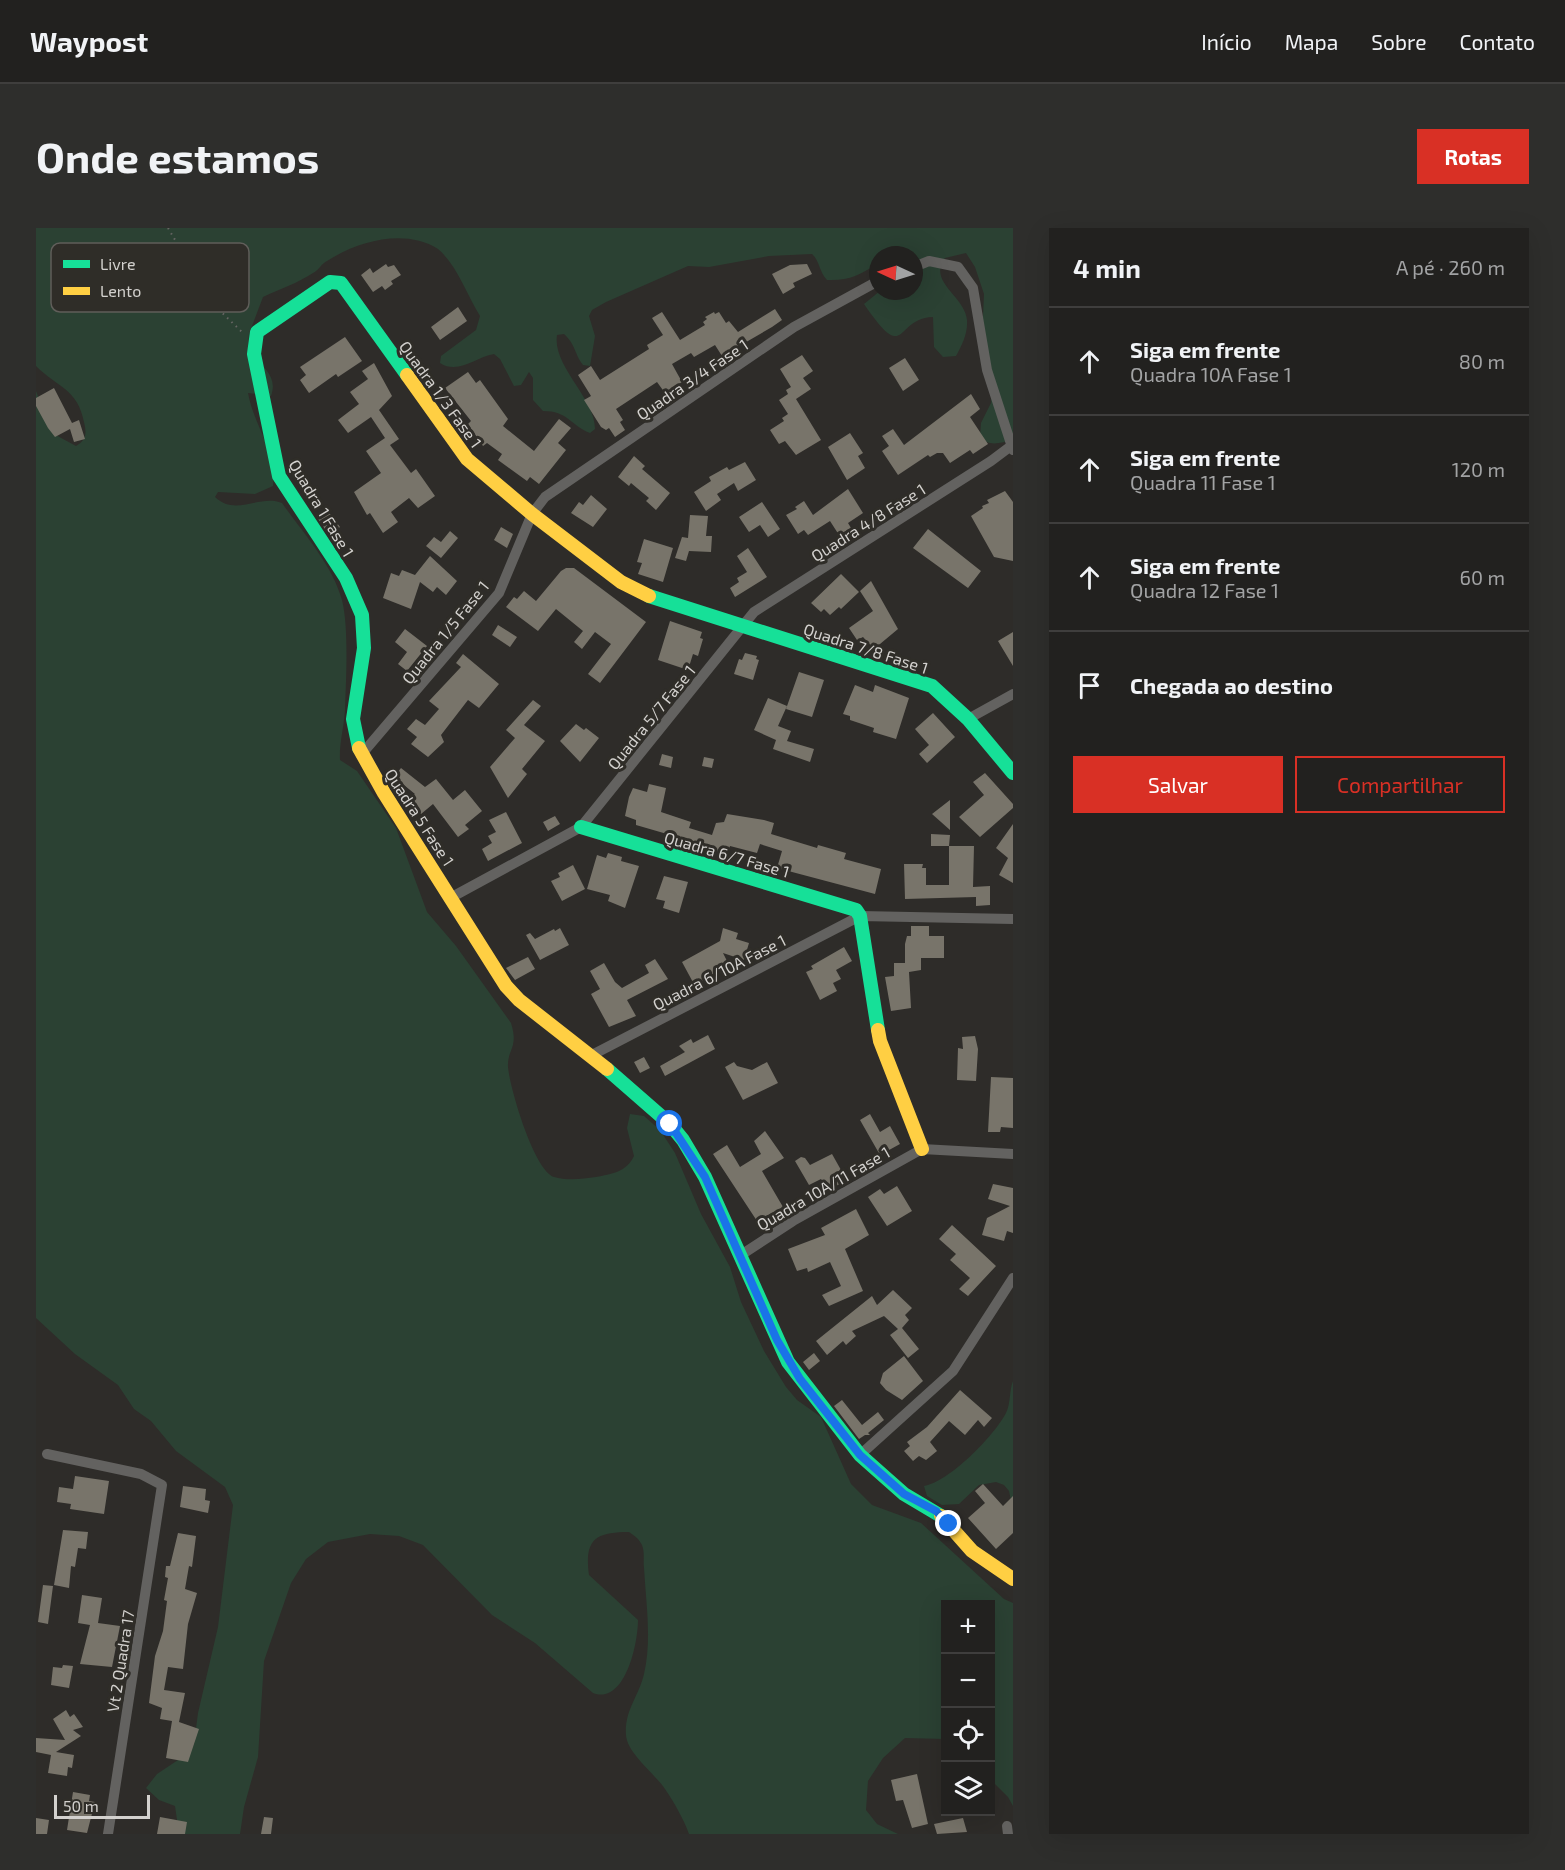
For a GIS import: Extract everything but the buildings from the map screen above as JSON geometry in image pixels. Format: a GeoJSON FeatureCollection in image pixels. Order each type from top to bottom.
{"type":"FeatureCollection","features":[{"type":"Feature","properties":{"kind":"street"},"geometry":{"type":"LineString","coordinates":[[923,263],[929,261],[958,267],[973,288],[987,370],[1012,448]]}},
{"type":"Feature","properties":{"kind":"street","name":"Quadra 1/3 Fase 1"},"geometry":{"type":"LineString","coordinates":[[254,344],[257,332],[330,282],[341,283],[467,459],[532,514],[632,588],[744,626]]}},
{"type":"Feature","properties":{"kind":"street","name":"Quadra 3/4 Fase 1"},"geometry":{"type":"LineString","coordinates":[[532,514],[545,497],[794,327],[869,286]]}},
{"type":"Feature","properties":{"kind":"street","name":"Quadra 1 Fase 1"},"geometry":{"type":"LineString","coordinates":[[254,344],[262,396],[279,476],[346,578],[362,615],[364,648],[352,718],[362,755]]}},
{"type":"Feature","properties":{"kind":"street","name":"Quadra 4/8 Fase 1"},"geometry":{"type":"LineString","coordinates":[[744,626],[754,612],[1012,448]]}},
{"type":"Feature","properties":{"kind":"street","name":"Quadra 1/5 Fase 1"},"geometry":{"type":"LineString","coordinates":[[362,755],[498,593],[532,514]]}},
{"type":"Feature","properties":{"kind":"street","name":"Quadra 7/8 Fase 1"},"geometry":{"type":"LineString","coordinates":[[744,626],[932,686],[968,719],[1013,773]]}},
{"type":"Feature","properties":{"kind":"street","name":"Quadra 5/7 Fase 1"},"geometry":{"type":"LineString","coordinates":[[581,827],[744,626]]}},
{"type":"Feature","properties":{"kind":"street"},"geometry":{"type":"LineString","coordinates":[[968,719],[1013,694]]}},
{"type":"Feature","properties":{"kind":"street","name":"Quadra 5 Fase 1"},"geometry":{"type":"LineString","coordinates":[[362,755],[506,986],[519,1000],[592,1055],[670,1124],[683,1140],[705,1177],[788,1362],[860,1455],[904,1494],[936,1511],[972,1551],[1010,1573]]}},
{"type":"Feature","properties":{"kind":"street"},"geometry":{"type":"LineString","coordinates":[[452,897],[581,827]]}},
{"type":"Feature","properties":{"kind":"street","name":"Quadra 6/7 Fase 1"},"geometry":{"type":"LineString","coordinates":[[581,827],[710,868],[853,908],[860,916]]}},
{"type":"Feature","properties":{"kind":"street"},"geometry":{"type":"LineString","coordinates":[[1013,919],[860,916],[880,1041],[922,1149],[1013,1154]]}},
{"type":"Feature","properties":{"kind":"street","name":"Quadra 6/10A Fase 1"},"geometry":{"type":"LineString","coordinates":[[592,1055],[860,916]]}},
{"type":"Feature","properties":{"kind":"street","name":"Quadra 10A/11 Fase 1"},"geometry":{"type":"LineString","coordinates":[[741,1255],[793,1221],[922,1149]]}},
{"type":"Feature","properties":{"kind":"street"},"geometry":{"type":"LineString","coordinates":[[860,1455],[953,1371],[1013,1278]]}},
{"type":"Feature","properties":{"kind":"street","name":"Vt 2 Quadra 17"},"geometry":{"type":"LineString","coordinates":[[47,1454],[141,1474],[162,1485],[163,1494],[108,1834]]}},
{"type":"Feature","properties":{"kind":"path"},"geometry":{"type":"LineString","coordinates":[[168,228],[177,243]]}},
{"type":"Feature","properties":{"kind":"path"},"geometry":{"type":"LineString","coordinates":[[221,312],[254,344]]}},
{"type":"Feature","properties":{"kind":"green space"},"geometry":{"type":"Polygon","coordinates":[[[36,228],[1013,228],[1013,440],[992,443],[980,437],[981,423],[991,403],[992,387],[982,340],[984,294],[975,267],[966,253],[945,258],[941,267],[944,282],[965,311],[967,320],[966,334],[956,356],[943,357],[934,347],[933,317],[921,319],[894,336],[887,333],[864,304],[869,300],[923,300],[923,246],[869,246],[869,269],[848,278],[835,280],[827,280],[812,254],[769,256],[709,267],[688,266],[606,302],[592,310],[589,316],[595,336],[590,366],[583,365],[564,334],[557,335],[557,347],[561,358],[593,417],[595,429],[590,433],[558,413],[543,411],[533,400],[533,378],[529,372],[521,385],[514,386],[500,359],[494,354],[454,367],[440,363],[441,356],[476,330],[480,316],[451,263],[438,249],[411,239],[397,238],[367,243],[339,254],[307,277],[263,297],[249,334],[248,349],[267,370],[273,388],[271,396],[248,393],[272,462],[273,486],[255,494],[218,492],[215,497],[231,505],[265,501],[282,503],[316,549],[331,574],[342,600],[346,639],[345,710],[340,760],[357,771],[396,828],[427,912],[456,946],[511,1023],[514,1038],[508,1067],[513,1092],[531,1145],[546,1171],[554,1177],[575,1179],[607,1175],[623,1169],[634,1156],[627,1128],[630,1114],[644,1116],[660,1130],[675,1153],[701,1214],[730,1267],[741,1302],[764,1351],[786,1387],[797,1400],[821,1417],[851,1484],[872,1505],[921,1523],[1004,1599],[1013,1603],[1013,1806],[1008,1797],[995,1784],[995,1600],[941,1600],[941,1739],[905,1738],[883,1758],[868,1781],[866,1810],[877,1824],[898,1834],[689,1834],[669,1795],[636,1756],[626,1735],[629,1711],[644,1674],[648,1635],[643,1548],[638,1539],[629,1532],[601,1536],[595,1540],[588,1553],[589,1575],[638,1620],[628,1670],[614,1690],[604,1694],[593,1693],[535,1643],[492,1615],[423,1545],[399,1536],[370,1534],[328,1542],[306,1559],[291,1583],[264,1661],[258,1757],[244,1807],[240,1834],[179,1834],[175,1806],[159,1800],[146,1788],[157,1774],[190,1752],[194,1744],[198,1713],[218,1627],[233,1505],[225,1487],[176,1451],[151,1421],[134,1409],[118,1385],[75,1354],[36,1318],[36,391],[52,433],[76,446],[84,439],[85,433],[77,402],[72,395],[36,366],[36,228]]]}},
{"type":"Feature","properties":{"kind":"green space"},"geometry":{"type":"Polygon","coordinates":[[[1013,1381],[1013,1510],[1009,1491],[1004,1485],[996,1482],[979,1485],[959,1504],[942,1505],[927,1496],[924,1486],[934,1483],[958,1467],[992,1434],[1008,1409],[1013,1381]]]}},
{"type":"Feature","properties":{"kind":"traffic: fast"},"geometry":{"type":"LineString","coordinates":[[359,748],[353,719],[364,648],[362,615],[346,578],[279,476],[254,354],[257,332],[330,282],[341,283],[407,375]]}},
{"type":"Feature","properties":{"kind":"traffic: fast"},"geometry":{"type":"LineString","coordinates":[[649,596],[932,686],[968,719],[1013,773]]}},
{"type":"Feature","properties":{"kind":"traffic: fast"},"geometry":{"type":"LineString","coordinates":[[581,827],[856,910],[860,916],[878,1030]]}},
{"type":"Feature","properties":{"kind":"traffic: fast"},"geometry":{"type":"LineString","coordinates":[[607,1069],[670,1124],[683,1140],[705,1177],[788,1362],[860,1455],[904,1494],[941,1516]]}},
{"type":"Feature","properties":{"kind":"traffic: slow"},"geometry":{"type":"LineString","coordinates":[[407,375],[467,459],[532,514],[621,582],[649,596]]}},
{"type":"Feature","properties":{"kind":"traffic: slow"},"geometry":{"type":"LineString","coordinates":[[359,748],[384,793],[506,986],[519,1000],[607,1069]]}},
{"type":"Feature","properties":{"kind":"traffic: slow"},"geometry":{"type":"LineString","coordinates":[[878,1030],[880,1041],[922,1149]]}},
{"type":"Feature","properties":{"kind":"traffic: slow"},"geometry":{"type":"LineString","coordinates":[[941,1516],[972,1551],[1013,1579]]}},
{"type":"Feature","properties":{"kind":"route"},"geometry":{"type":"LineString","coordinates":[[670,1124],[695,1158],[705,1177],[788,1362],[860,1455],[904,1494],[936,1511],[949,1524]]}}]}
